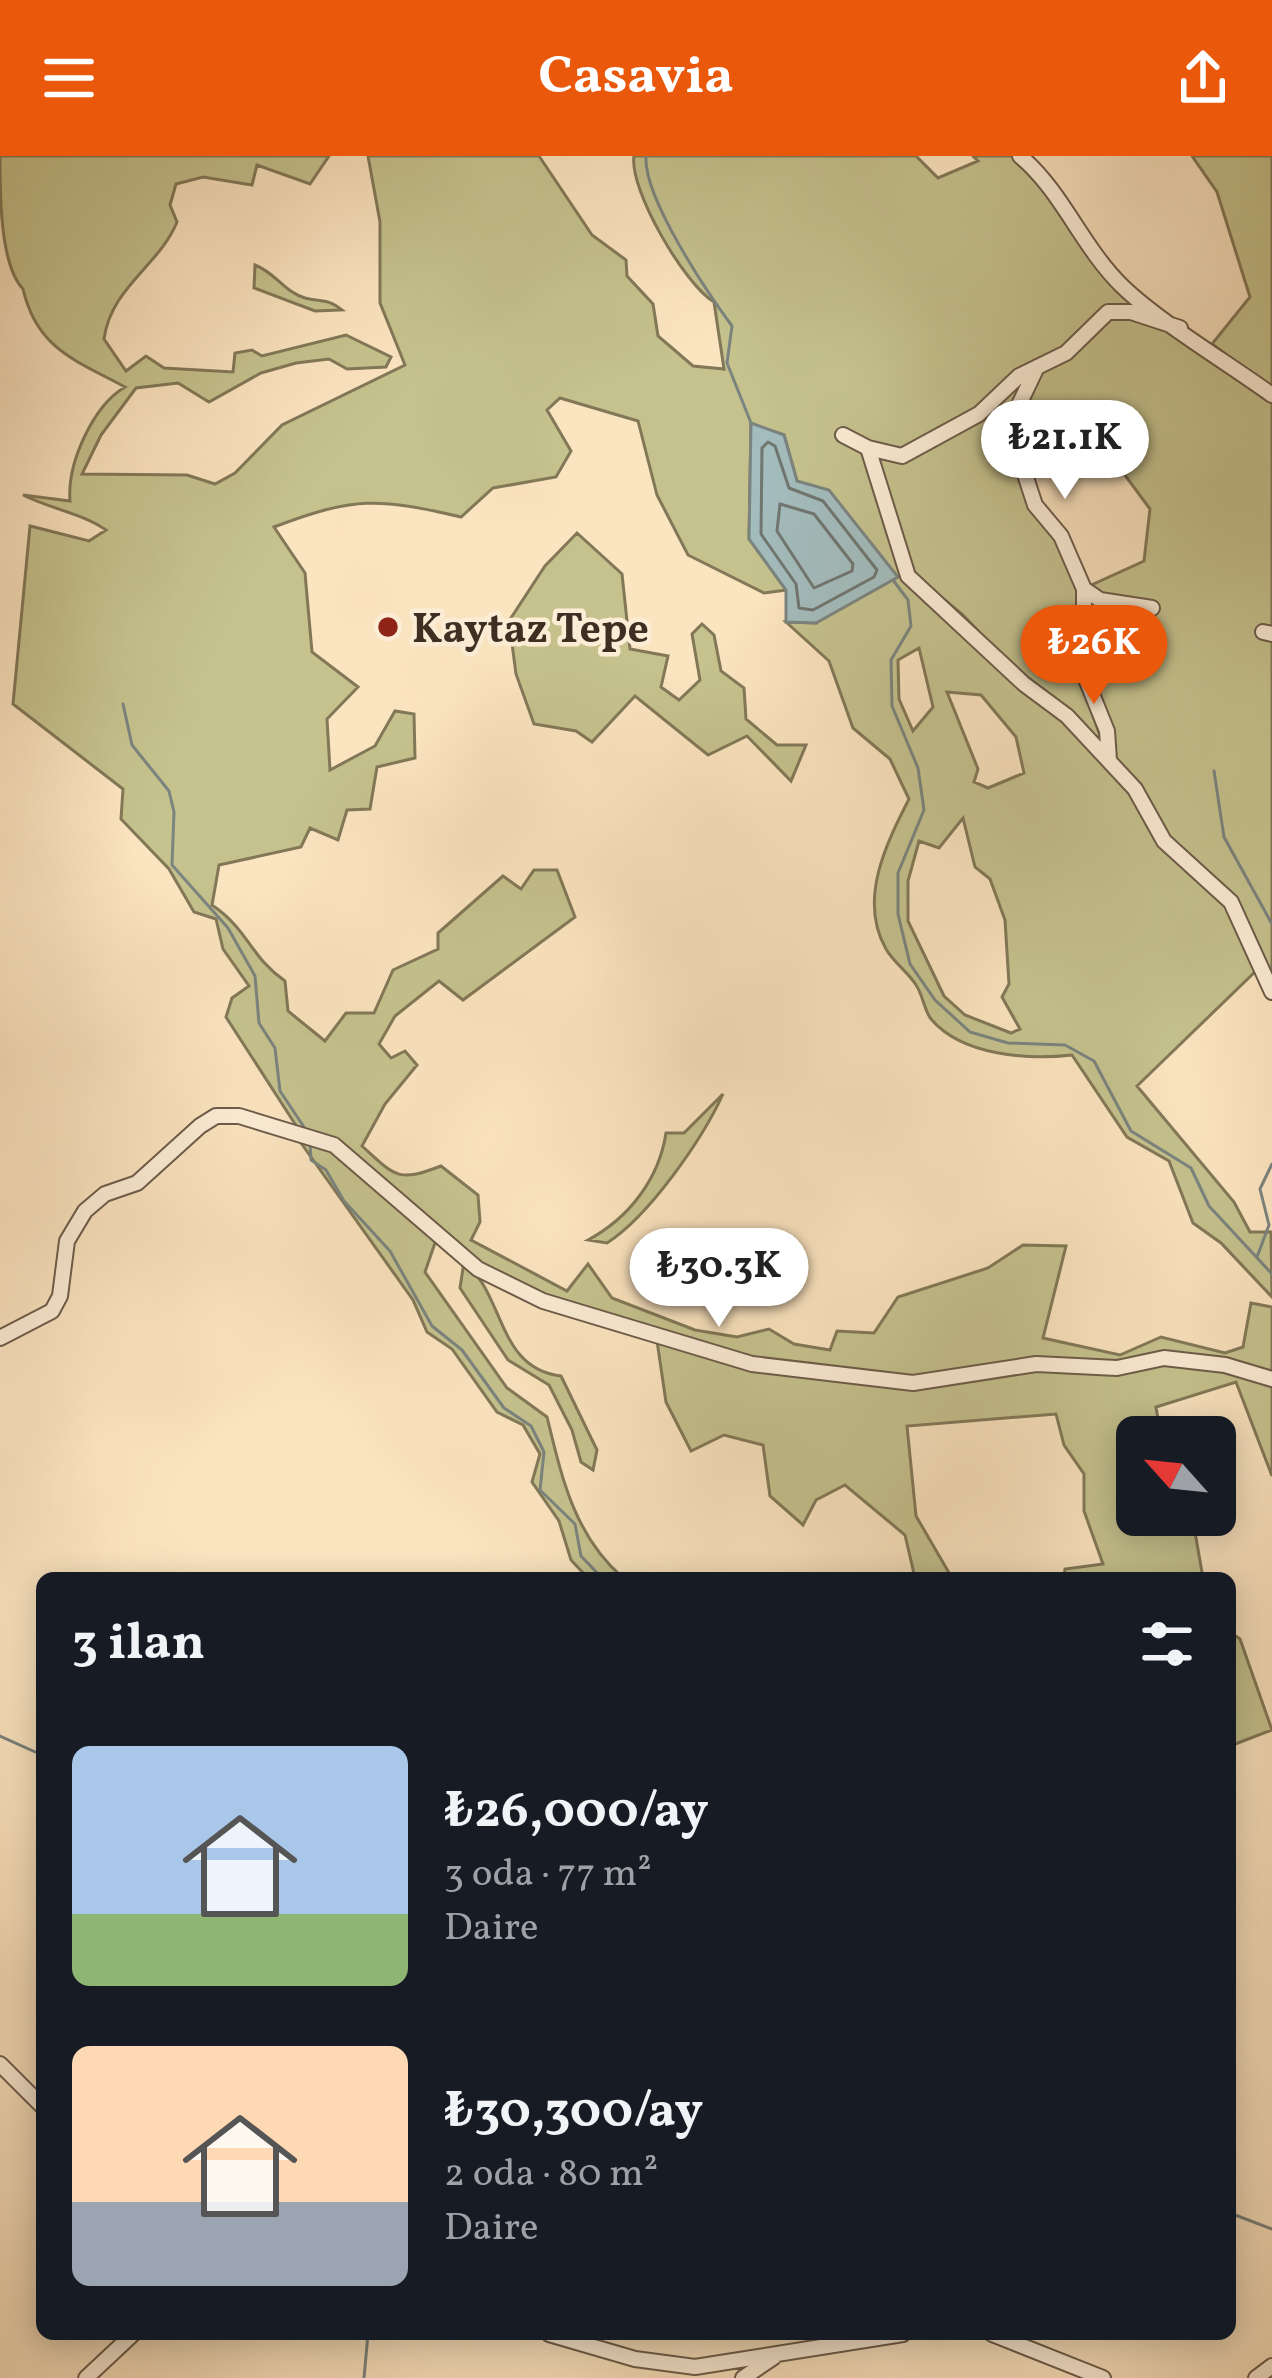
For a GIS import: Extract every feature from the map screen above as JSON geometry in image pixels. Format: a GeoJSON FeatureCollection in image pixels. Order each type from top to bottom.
{"type":"FeatureCollection","features":[{"type":"Feature","properties":{"kind":"street"},"geometry":{"type":"LineString","coordinates":[[1020,156],[1040,173],[1088,248],[1126,290],[1272,395]]}},
{"type":"Feature","properties":{"kind":"street"},"geometry":{"type":"LineString","coordinates":[[843,435],[868,448],[902,456],[979,414],[1019,376],[1066,353],[1108,312],[1132,313],[1180,328]]}},
{"type":"Feature","properties":{"kind":"street"},"geometry":{"type":"LineString","coordinates":[[1036,368],[1018,407],[1014,441],[1036,505],[1061,536],[1084,589],[1084,674],[1107,731],[1109,760]]}},
{"type":"Feature","properties":{"kind":"street"},"geometry":{"type":"LineString","coordinates":[[868,448],[908,576],[1024,684],[1067,716],[1136,789],[1164,841],[1231,902],[1272,992]]}},
{"type":"Feature","properties":{"kind":"street"},"geometry":{"type":"LineString","coordinates":[[1084,589],[1100,600],[1152,608]]}},
{"type":"Feature","properties":{"kind":"street"},"geometry":{"type":"LineString","coordinates":[[0,1338],[52,1311],[60,1295],[67,1241],[85,1211],[105,1194],[136,1183],[216,1116],[238,1116],[334,1145],[369,1181],[407,1205],[478,1269],[543,1301],[752,1364],[913,1384],[1036,1364],[1117,1369],[1164,1358],[1226,1365],[1272,1379]]}},
{"type":"Feature","properties":{"kind":"street"},"geometry":{"type":"LineString","coordinates":[[0,2064],[36,2101]]}},
{"type":"Feature","properties":{"kind":"street"},"geometry":{"type":"LineString","coordinates":[[86,2378],[127,2340]]}},
{"type":"Feature","properties":{"kind":"street"},"geometry":{"type":"LineString","coordinates":[[569,2340],[634,2359],[695,2367],[863,2340]]}},
{"type":"Feature","properties":{"kind":"street"},"geometry":{"type":"LineString","coordinates":[[1007,2340],[1103,2378]]}},
{"type":"Feature","properties":{"kind":"street"},"geometry":{"type":"LineString","coordinates":[[743,2378],[782,2352]]}},
{"type":"Feature","properties":{"kind":"street"},"geometry":{"type":"LineString","coordinates":[[1256,2378],[1272,2366]]}},
{"type":"Feature","properties":{"kind":"shaded area"},"geometry":{"type":"Polygon","coordinates":[[[0,156],[329,156],[310,184],[257,165],[252,185],[203,177],[176,184],[170,205],[177,222],[108,321],[104,339],[126,371],[146,356],[164,368],[233,372],[235,353],[252,350],[262,356],[346,335],[391,357],[386,367],[347,369],[329,359],[296,363],[261,373],[209,402],[178,383],[136,388],[101,435],[82,474],[187,475],[215,484],[235,473],[282,425],[405,365],[380,303],[380,222],[368,156],[539,156],[592,235],[626,260],[627,276],[653,304],[658,336],[693,366],[724,369],[714,302],[689,277],[661,235],[640,191],[634,156],[916,156],[938,178],[978,161],[973,156],[1014,156],[1159,317],[1106,307],[1064,350],[951,430],[902,453],[837,433],[866,450],[906,577],[1066,718],[1133,791],[1163,844],[1228,904],[1259,968],[1137,1086],[1234,1202],[1250,1232],[1271,1232],[1272,1297],[1221,1243],[1193,1223],[1169,1161],[1127,1137],[1072,1055],[1017,1056],[960,1041],[931,1019],[916,985],[886,949],[875,911],[878,872],[909,799],[890,759],[853,728],[829,661],[786,622],[816,623],[797,481],[784,435],[751,424],[749,538],[786,590],[764,593],[688,555],[657,495],[638,421],[560,398],[547,410],[571,451],[556,477],[493,488],[461,517],[367,503],[274,527],[305,573],[312,652],[358,687],[327,719],[330,770],[375,746],[395,711],[414,714],[415,758],[377,767],[370,809],[347,810],[338,840],[310,828],[301,847],[219,865],[212,905],[285,981],[288,1011],[325,1041],[346,1013],[374,1013],[393,970],[438,949],[438,933],[503,876],[521,889],[534,870],[557,870],[575,917],[463,1000],[439,981],[395,1016],[379,1044],[391,1058],[405,1051],[417,1065],[385,1104],[362,1146],[397,1174],[441,1166],[478,1195],[480,1222],[471,1240],[567,1291],[588,1264],[612,1298],[695,1330],[737,1337],[769,1329],[794,1344],[830,1350],[837,1331],[874,1333],[898,1297],[988,1268],[1023,1245],[1066,1246],[1043,1338],[1120,1355],[1161,1337],[1225,1353],[1243,1347],[1251,1303],[1272,1307],[1272,1374],[1133,1361],[915,1379],[753,1360],[552,1299],[478,1263],[411,1203],[297,1127],[226,1017],[232,998],[249,986],[223,949],[216,919],[194,912],[169,869],[121,819],[123,789],[13,704],[30,526],[89,541],[106,530],[23,495],[70,501],[73,470],[84,437],[102,407],[125,387],[74,360],[38,326],[10,264],[3,228],[0,156]],[[919,648],[898,660],[899,699],[913,731],[933,707],[919,648]],[[947,692],[978,769],[974,782],[988,788],[1024,773],[1016,737],[981,695],[947,692]],[[963,818],[939,848],[919,841],[908,881],[908,921],[944,996],[965,1015],[1011,1033],[1020,1029],[1002,997],[1009,984],[1005,920],[990,879],[975,867],[963,818]]]}},
{"type":"Feature","properties":{"kind":"shaded area"},"geometry":{"type":"Polygon","coordinates":[[[1192,156],[1272,156],[1272,389],[1212,344],[1250,297],[1217,192],[1192,156]]]}},
{"type":"Feature","properties":{"kind":"shaded area"},"geometry":{"type":"Polygon","coordinates":[[[255,265],[298,295],[342,310],[315,311],[254,288],[255,265]]]}},
{"type":"Feature","properties":{"kind":"shaded area"},"geometry":{"type":"Polygon","coordinates":[[[1109,315],[1133,317],[1176,332],[1272,401],[1272,985],[1234,899],[1174,844],[1144,808],[1112,752],[1102,723],[1090,662],[1087,594],[1101,597],[1087,587],[1144,561],[1150,509],[1099,440],[1051,434],[1024,471],[1019,442],[1026,397],[1050,362],[1109,315]]]}},
{"type":"Feature","properties":{"kind":"shaded area"},"geometry":{"type":"Polygon","coordinates":[[[1032,372],[1010,442],[1081,590],[1079,675],[1103,744],[1065,707],[1024,679],[963,615],[910,571],[872,452],[902,458],[935,445],[1032,372]]]}},
{"type":"Feature","properties":{"kind":"shaded area"},"geometry":{"type":"Polygon","coordinates":[[[577,533],[622,574],[630,649],[668,656],[661,687],[679,700],[700,680],[692,634],[702,624],[714,635],[721,671],[744,688],[746,719],[777,745],[806,745],[791,781],[747,736],[708,755],[635,696],[592,742],[576,731],[534,724],[516,674],[509,621],[545,566],[577,533]]]}},
{"type":"Feature","properties":{"kind":"shaded area"},"geometry":{"type":"Polygon","coordinates":[[[723,1094],[688,1154],[640,1215],[607,1243],[588,1240],[640,1195],[657,1166],[666,1133],[684,1133],[723,1094]]]}},
{"type":"Feature","properties":{"kind":"shaded area"},"geometry":{"type":"Polygon","coordinates":[[[296,1136],[332,1148],[436,1240],[425,1272],[507,1388],[547,1417],[581,1524],[617,1572],[582,1572],[571,1560],[559,1521],[532,1482],[540,1454],[523,1425],[497,1412],[452,1349],[427,1332],[413,1300],[296,1136]]]}},
{"type":"Feature","properties":{"kind":"shaded area"},"geometry":{"type":"Polygon","coordinates":[[[464,1262],[487,1292],[525,1360],[561,1376],[597,1450],[593,1470],[581,1462],[572,1430],[549,1385],[508,1360],[460,1288],[464,1262]]]}},
{"type":"Feature","properties":{"kind":"shaded area"},"geometry":{"type":"Polygon","coordinates":[[[657,1341],[872,1384],[1164,1361],[1226,1368],[1272,1382],[1272,1476],[1236,1382],[1156,1407],[1158,1416],[1116,1416],[1116,1536],[1196,1536],[1202,1572],[1065,1572],[1103,1564],[1084,1511],[1084,1474],[1064,1445],[1056,1414],[907,1426],[916,1516],[949,1572],[914,1572],[905,1535],[845,1485],[816,1500],[803,1525],[770,1496],[763,1445],[724,1435],[691,1451],[666,1402],[657,1341]]]}},
{"type":"Feature","properties":{"kind":"shaded area"},"geometry":{"type":"Polygon","coordinates":[[[1236,1636],[1240,1639],[1272,1730],[1236,1744],[1236,1636]]]}},
{"type":"Feature","properties":{"kind":"water"},"geometry":{"type":"Polygon","coordinates":[[[751,423],[784,435],[797,481],[829,490],[898,577],[816,623],[786,622],[786,590],[749,539],[751,423]]]}},
{"type":"Feature","properties":{"kind":"waterway"},"geometry":{"type":"LineString","coordinates":[[646,156],[665,219],[732,326],[727,363],[751,423]]}},
{"type":"Feature","properties":{"kind":"waterway"},"geometry":{"type":"LineString","coordinates":[[893,580],[908,600],[911,626],[891,660],[892,706],[918,768],[924,810],[898,873],[898,914],[910,964],[935,1000],[970,1032],[1008,1043],[1065,1045],[1094,1061],[1131,1131],[1191,1168],[1209,1206],[1272,1274]]}},
{"type":"Feature","properties":{"kind":"waterway"},"geometry":{"type":"LineString","coordinates":[[123,704],[132,745],[169,791],[174,812],[172,865],[228,928],[255,976],[259,1023],[275,1048],[280,1091],[308,1133]]}},
{"type":"Feature","properties":{"kind":"waterway"},"geometry":{"type":"LineString","coordinates":[[1214,771],[1224,837],[1272,924]]}},
{"type":"Feature","properties":{"kind":"waterway"},"geometry":{"type":"LineString","coordinates":[[310,1143],[311,1160],[326,1170],[344,1201],[390,1251],[432,1326],[462,1350],[504,1408],[531,1426],[544,1452],[540,1490],[575,1524],[581,1556],[596,1572]]}},
{"type":"Feature","properties":{"kind":"waterway"},"geometry":{"type":"LineString","coordinates":[[1257,1257],[1269,1225],[1260,1189],[1272,1164]]}},
{"type":"Feature","properties":{"kind":"waterway"},"geometry":{"type":"LineString","coordinates":[[0,1736],[36,1752]]}},
{"type":"Feature","properties":{"kind":"waterway"},"geometry":{"type":"LineString","coordinates":[[1236,2215],[1272,2229]]}},
{"type":"Feature","properties":{"kind":"waterway"},"geometry":{"type":"LineString","coordinates":[[364,2378],[367,2340]]}},
{"type":"Feature","properties":{"kind":"place","name":"Kaytaz Tepe"},"geometry":{"type":"Point","coordinates":[388,627]}}]}
